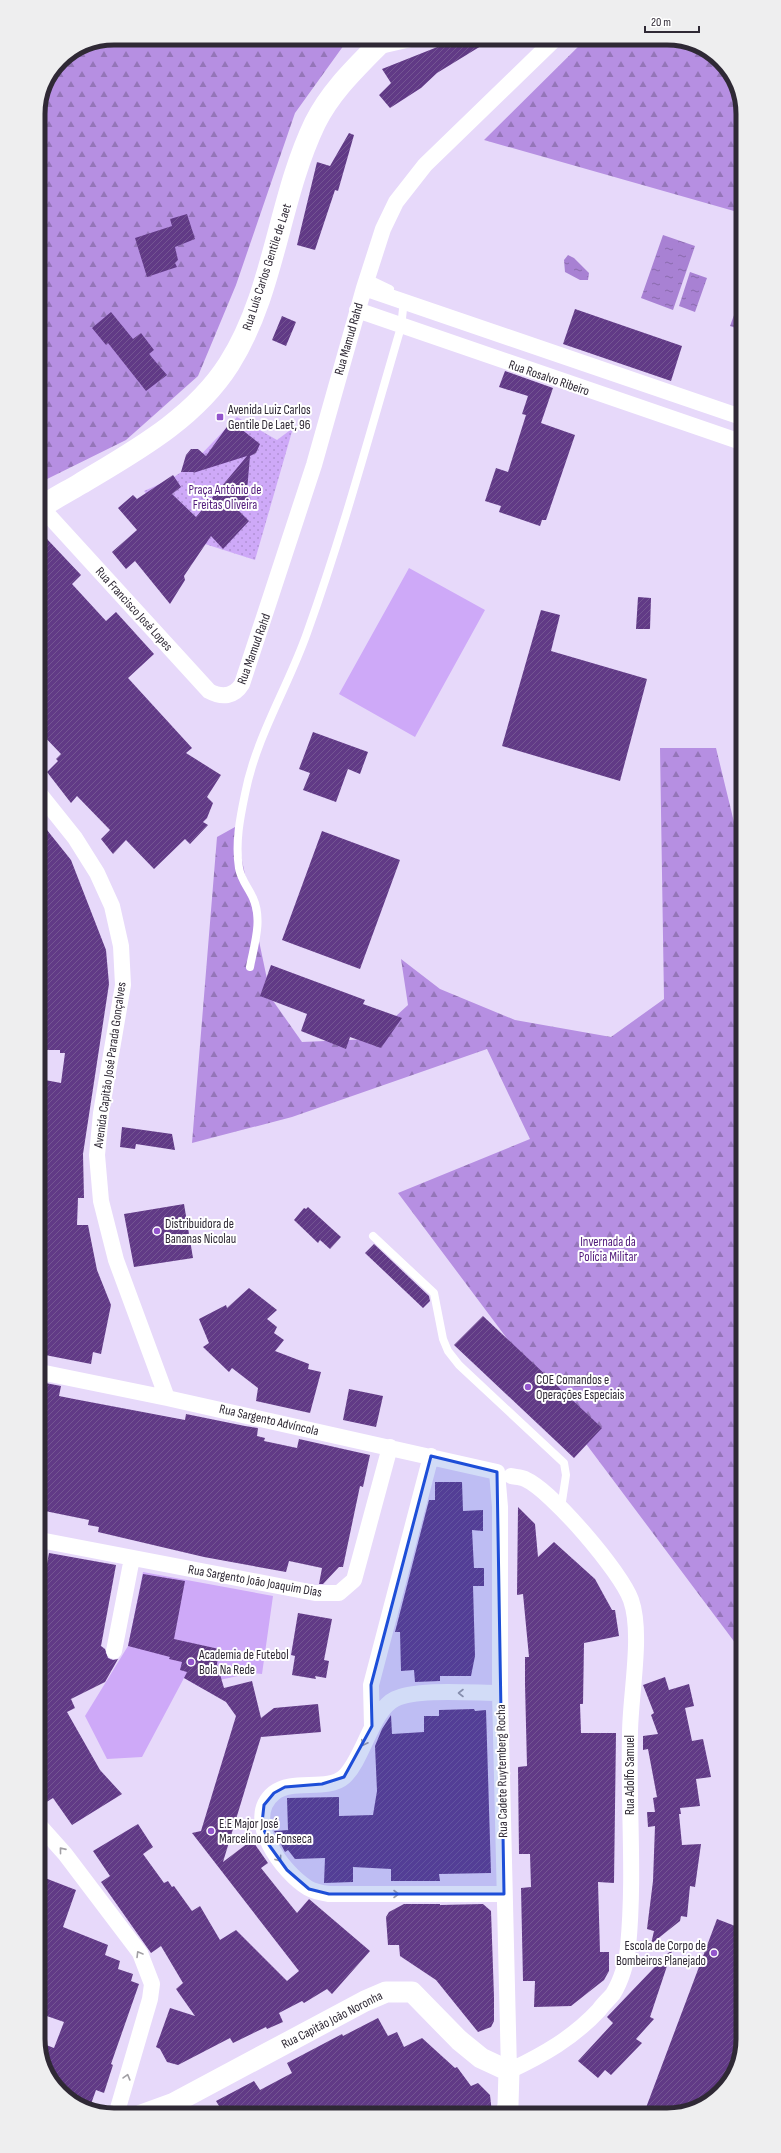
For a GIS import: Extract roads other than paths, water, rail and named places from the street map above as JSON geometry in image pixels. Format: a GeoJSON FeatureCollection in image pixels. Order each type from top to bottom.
{"type":"FeatureCollection","features":[{"type":"Feature","properties":{"kind":"main road","name":"Rua Luís Carlos Gentile de Laet"},"geometry":{"type":"LineString","coordinates":[[45,505],[141,447],[169,427],[200,400],[229,365],[250,328],[299,163],[315,123],[334,90],[378,45]]}},
{"type":"Feature","properties":{"kind":"street","name":"Rua Mamud Rahd"},"geometry":{"type":"LineString","coordinates":[[234,694],[242,684],[273,596],[314,465],[365,283],[383,229],[399,197],[425,165],[549,45]]}},
{"type":"Feature","properties":{"kind":"street","name":"Rua Rosalvo Ribeiro"},"geometry":{"type":"LineString","coordinates":[[365,283],[404,302],[736,415]]}},
{"type":"Feature","properties":{"kind":"street","name":"Rua Rosalvo Ribeiro"},"geometry":{"type":"LineString","coordinates":[[357,310],[401,327],[736,440]]}},
{"type":"Feature","properties":{"kind":"street","name":"Rua Francisco José Lopes"},"geometry":{"type":"LineString","coordinates":[[45,513],[209,692],[217,696],[234,694]]}},
{"type":"Feature","properties":{"kind":"street","name":"Avenida Capitão José Parada Gonçalves"},"geometry":{"type":"LineString","coordinates":[[45,800],[75,838],[98,873],[112,906],[121,946],[123,985],[101,1113],[97,1155],[101,1200],[116,1260],[167,1398]]}},
{"type":"Feature","properties":{"kind":"street","name":"Rua Sargento Advíncola"},"geometry":{"type":"LineString","coordinates":[[45,1373],[167,1398],[431,1456],[504,1474]]}},
{"type":"Feature","properties":{"kind":"street","name":"Rua Sargento João Joaquim Dias"},"geometry":{"type":"LineString","coordinates":[[45,1541],[322,1594],[339,1594],[354,1580],[390,1447]]}},
{"type":"Feature","properties":{"kind":"street"},"geometry":{"type":"LineString","coordinates":[[372,1726],[371,1685],[431,1456]]}},
{"type":"Feature","properties":{"kind":"street","name":"Rua Adolfo Samuel"},"geometry":{"type":"LineString","coordinates":[[504,1474],[524,1479],[538,1487],[561,1509],[617,1573],[630,1598],[636,1618],[630,1734],[630,1899],[628,1948],[622,1972],[613,1994],[588,2021],[563,2042],[540,2056],[509,2071]]}},
{"type":"Feature","properties":{"kind":"street","name":"Rua Cadete Ruytemberg Rocha"},"geometry":{"type":"LineString","coordinates":[[504,1474],[500,1507],[500,1694],[509,2071]]}},
{"type":"Feature","properties":{"kind":"street"},"geometry":{"type":"LineString","coordinates":[[114,1651],[132,1558]]}},
{"type":"Feature","properties":{"kind":"street"},"geometry":{"type":"LineString","coordinates":[[500,1694],[421,1693],[405,1695],[393,1699],[372,1726],[351,1767],[344,1777],[322,1784],[285,1787],[274,1793],[264,1805],[262,1815],[264,1830],[269,1845],[287,1870],[309,1889],[329,1894],[504,1894]]}},
{"type":"Feature","properties":{"kind":"street"},"geometry":{"type":"LineString","coordinates":[[45,1832],[65,1854],[140,1953],[152,1984],[150,1999],[118,2108]]}},
{"type":"Feature","properties":{"kind":"street","name":"Rua Capitão João Noronha"},"geometry":{"type":"LineString","coordinates":[[161,2108],[174,2103],[365,2001],[386,1992],[412,1992],[459,2040],[481,2058],[509,2071]]}},
{"type":"Feature","properties":{"kind":"street"},"geometry":{"type":"LineString","coordinates":[[507,2108],[509,2071]]}},
{"type":"Feature","properties":{"kind":"lane"},"geometry":{"type":"LineString","coordinates":[[250,967],[257,931],[257,912],[253,897],[244,884],[239,868],[238,834],[245,792],[257,754],[306,636],[337,546],[401,327],[404,302]]}},
{"type":"Feature","properties":{"kind":"lane"},"geometry":{"type":"LineString","coordinates":[[372,1236],[434,1293],[443,1339],[448,1351],[459,1364],[564,1463],[566,1475],[561,1509]]}},
{"type":"Feature","properties":{"kind":"water"},"geometry":{"type":"Polygon","coordinates":[[[663,235],[695,246],[673,310],[641,298],[663,235]]]}},
{"type":"Feature","properties":{"kind":"water"},"geometry":{"type":"Polygon","coordinates":[[[568,255],[574,258],[589,273],[588,280],[580,280],[565,272],[564,260],[568,255]]]}},
{"type":"Feature","properties":{"kind":"water"},"geometry":{"type":"Polygon","coordinates":[[[690,272],[707,278],[695,312],[679,306],[690,272]]]}},
{"type":"Feature","properties":{"kind":"water"},"geometry":{"type":"Polygon","coordinates":[[[736,310],[736,328],[730,326],[736,310]]]}},
{"type":"Feature","properties":{"kind":"place","name":"Avenida Luiz Carlos Gentile De Laet, 96"},"geometry":{"type":"Point","coordinates":[220,417]}},
{"type":"Feature","properties":{"kind":"place","name":"Distribuidora de Bananas Nicolau"},"geometry":{"type":"Point","coordinates":[157,1231]}},
{"type":"Feature","properties":{"kind":"place","name":"COE Comandos e Operações Especiais"},"geometry":{"type":"Point","coordinates":[528,1387]}},
{"type":"Feature","properties":{"kind":"place","name":"Academia de Futebol Bola Na Rede"},"geometry":{"type":"Point","coordinates":[191,1662]}},
{"type":"Feature","properties":{"kind":"place","name":"E.E Major José Marcelino da Fonseca"},"geometry":{"type":"Point","coordinates":[211,1831]}},
{"type":"Feature","properties":{"kind":"place","name":"Escola de Corpo de Bombeiros Planejado"},"geometry":{"type":"Point","coordinates":[714,1953]}},
{"type":"Feature","properties":{"kind":"park label","name":"Praça Antônio de Freitas Oliveira"},"geometry":{"type":"Point","coordinates":[225,498]}},
{"type":"Feature","properties":{"kind":"park label","name":"Invernada da Polícia Militar"},"geometry":{"type":"Point","coordinates":[608,1250]}}]}
